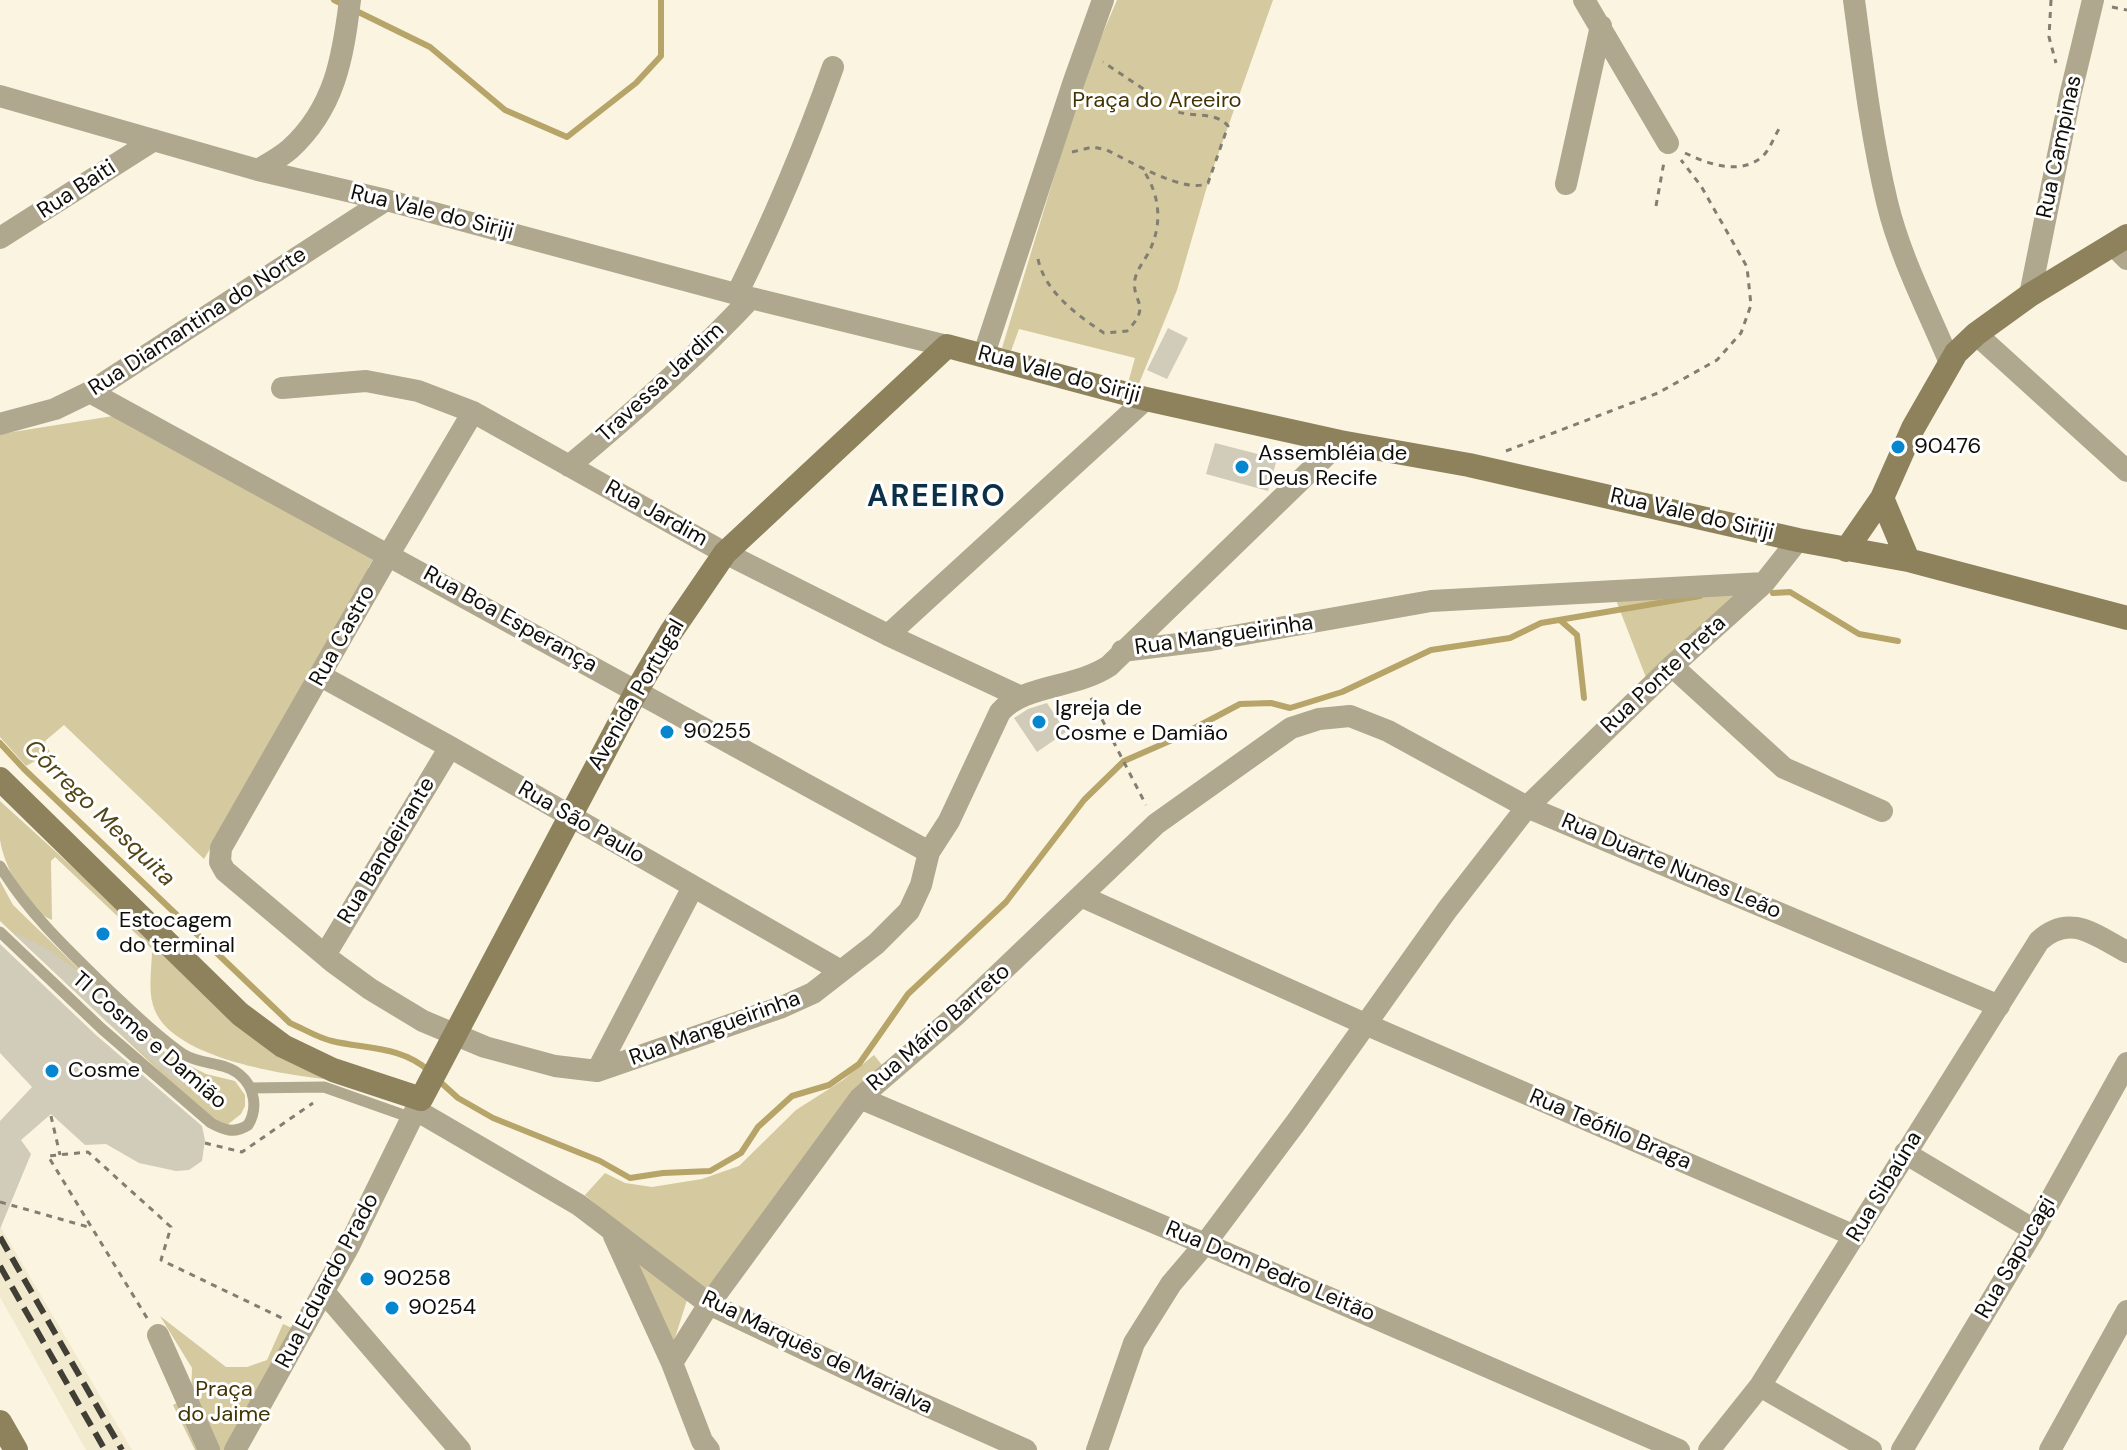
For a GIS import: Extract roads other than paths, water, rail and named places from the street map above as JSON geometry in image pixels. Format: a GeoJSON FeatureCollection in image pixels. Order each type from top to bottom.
{"type":"FeatureCollection","features":[{"type":"Feature","properties":{"kind":"street"},"geometry":{"type":"LineString","coordinates":[[258,170],[290,149],[326,105],[344,53],[350,0]]}},
{"type":"Feature","properties":{"kind":"street"},"geometry":{"type":"LineString","coordinates":[[984,354],[1103,0]]}},
{"type":"Feature","properties":{"kind":"street"},"geometry":{"type":"LineString","coordinates":[[1584,0],[1668,143]]}},
{"type":"Feature","properties":{"kind":"street"},"geometry":{"type":"LineString","coordinates":[[1854,0],[1866,91],[1888,204],[1906,257],[1950,363]]}},
{"type":"Feature","properties":{"kind":"street","name":"Rua Campinas"},"geometry":{"type":"LineString","coordinates":[[2030,295],[2070,96],[2093,0]]}},
{"type":"Feature","properties":{"kind":"street"},"geometry":{"type":"LineString","coordinates":[[1566,184],[1601,26]]}},
{"type":"Feature","properties":{"kind":"street","name":"Travessa Jardim"},"geometry":{"type":"LineString","coordinates":[[569,466],[645,403],[708,344],[744,296],[802,154],[833,67]]}},
{"type":"Feature","properties":{"kind":"street","name":"Rua Vale do Siriji"},"geometry":{"type":"LineString","coordinates":[[0,96],[258,170],[386,200],[744,296],[984,354],[1146,399],[1340,442],[1469,465],[1798,540],[1908,560],[2127,618]]}},
{"type":"Feature","properties":{"kind":"street","name":"Rua Baiti"},"geometry":{"type":"LineString","coordinates":[[0,238],[154,140]]}},
{"type":"Feature","properties":{"kind":"street","name":"Rua Diamantina do Norte"},"geometry":{"type":"LineString","coordinates":[[0,424],[55,409],[90,392],[386,200]]}},
{"type":"Feature","properties":{"kind":"street"},"geometry":{"type":"LineString","coordinates":[[1846,550],[1882,498],[1913,428],[1950,363],[1976,334],[2030,295],[2122,247]]}},
{"type":"Feature","properties":{"kind":"street"},"geometry":{"type":"LineString","coordinates":[[1976,334],[2127,471]]}},
{"type":"Feature","properties":{"kind":"street","name":"Avenida Portugal"},"geometry":{"type":"LineString","coordinates":[[425,1094],[637,690],[671,632],[725,553],[947,346]]}},
{"type":"Feature","properties":{"kind":"street","name":"Rua Jardim"},"geometry":{"type":"LineString","coordinates":[[282,388],[366,381],[418,391],[473,412],[725,553],[888,635],[1019,696]]}},
{"type":"Feature","properties":{"kind":"street","name":"Rua Boa Esperança"},"geometry":{"type":"LineString","coordinates":[[90,392],[929,852]]}},
{"type":"Feature","properties":{"kind":"street"},"geometry":{"type":"LineString","coordinates":[[888,635],[1146,399]]}},
{"type":"Feature","properties":{"kind":"street","name":"Rua Castro"},"geometry":{"type":"LineString","coordinates":[[220,862],[221,848],[473,412]]}},
{"type":"Feature","properties":{"kind":"street"},"geometry":{"type":"LineString","coordinates":[[1122,651],[1340,442]]}},
{"type":"Feature","properties":{"kind":"street"},"geometry":{"type":"LineString","coordinates":[[1882,498],[1908,560]]}},
{"type":"Feature","properties":{"kind":"street","name":"Rua Ponte Preta"},"geometry":{"type":"LineString","coordinates":[[1527,807],[1672,666],[1764,583],[1798,540]]}},
{"type":"Feature","properties":{"kind":"street","name":"Rua Mangueirinha"},"geometry":{"type":"LineString","coordinates":[[220,862],[225,871],[325,955],[370,989],[423,1021],[485,1047],[555,1066],[597,1071],[782,1007],[813,993],[876,944],[909,911],[921,885],[929,852],[949,821],[1000,712],[1019,696],[1082,681],[1109,666],[1122,651],[1211,640],[1431,601],[1764,583]]}},
{"type":"Feature","properties":{"kind":"street"},"geometry":{"type":"LineString","coordinates":[[1672,666],[1784,768],[1882,811]]}},
{"type":"Feature","properties":{"kind":"street","name":"Rua São Paulo"},"geometry":{"type":"LineString","coordinates":[[321,676],[841,971]]}},
{"type":"Feature","properties":{"kind":"street","name":"Rua Duarte Nunes Leão"},"geometry":{"type":"LineString","coordinates":[[1350,716],[1388,731],[1527,807],[1999,1006]]}},
{"type":"Feature","properties":{"kind":"street","name":"Rua Mário Barreto"},"geometry":{"type":"LineString","coordinates":[[672,1363],[709,1304],[860,1098],[955,1016],[1156,824],[1291,728],[1319,719],[1350,716]]}},
{"type":"Feature","properties":{"kind":"street","name":"Rua Bandeirante"},"geometry":{"type":"LineString","coordinates":[[325,955],[450,747]]}},
{"type":"Feature","properties":{"kind":"street"},"geometry":{"type":"LineString","coordinates":[[0,779],[240,1014],[283,1046],[333,1070],[425,1094]]}},
{"type":"Feature","properties":{"kind":"street"},"geometry":{"type":"LineString","coordinates":[[1097,1450],[1134,1343],[1171,1284],[1205,1244],[1447,910],[1527,807]]}},
{"type":"Feature","properties":{"kind":"street"},"geometry":{"type":"LineString","coordinates":[[597,1071],[693,887]]}},
{"type":"Feature","properties":{"kind":"street","name":"Rua Teófilo Braga"},"geometry":{"type":"LineString","coordinates":[[1083,897],[1365,1024],[1855,1236]]}},
{"type":"Feature","properties":{"kind":"street","name":"Rua Sibaúna"},"geometry":{"type":"LineString","coordinates":[[1709,1450],[1760,1386],[2039,941],[2061,927],[2084,929],[2127,952]]}},
{"type":"Feature","properties":{"kind":"street","name":"Rua Sapucagi"},"geometry":{"type":"LineString","coordinates":[[1902,1450],[2120,1091],[2127,1063]]}},
{"type":"Feature","properties":{"kind":"street","name":"Rua Marquês de Marialva"},"geometry":{"type":"LineString","coordinates":[[425,1094],[709,1304],[1026,1450]]}},
{"type":"Feature","properties":{"kind":"street","name":"Rua Eduardo Prado"},"geometry":{"type":"LineString","coordinates":[[235,1450],[324,1292],[425,1094]]}},
{"type":"Feature","properties":{"kind":"street","name":"Rua Dom Pedro Leitão"},"geometry":{"type":"LineString","coordinates":[[860,1098],[1679,1450]]}},
{"type":"Feature","properties":{"kind":"street"},"geometry":{"type":"LineString","coordinates":[[1905,1153],[2034,1230]]}},
{"type":"Feature","properties":{"kind":"street"},"geometry":{"type":"LineString","coordinates":[[611,1230],[672,1363],[704,1447]]}},
{"type":"Feature","properties":{"kind":"street"},"geometry":{"type":"LineString","coordinates":[[324,1292],[460,1450]]}},
{"type":"Feature","properties":{"kind":"street"},"geometry":{"type":"LineString","coordinates":[[2050,1450],[2127,1311]]}},
{"type":"Feature","properties":{"kind":"street"},"geometry":{"type":"LineString","coordinates":[[158,1335],[209,1450]]}},
{"type":"Feature","properties":{"kind":"street"},"geometry":{"type":"LineString","coordinates":[[1760,1386],[1871,1450]]}},
{"type":"Feature","properties":{"kind":"street"},"geometry":{"type":"LineString","coordinates":[[0,1422],[16,1450]]}},
{"type":"Feature","properties":{"kind":"lane","name":"TI Cosme e Damião"},"geometry":{"type":"LineString","coordinates":[[0,866],[20,899],[141,1020],[185,1056],[239,1073],[250,1088],[254,1108],[248,1125],[234,1131],[211,1123],[102,1029],[0,932]]}},
{"type":"Feature","properties":{"kind":"lane"},"geometry":{"type":"LineString","coordinates":[[250,1088],[324,1087],[339,1092],[425,1094]]}},
{"type":"Feature","properties":{"kind":"waterway"},"geometry":{"type":"LineString","coordinates":[[334,0],[430,47],[505,110],[567,137],[636,83],[661,56],[661,0]]}},
{"type":"Feature","properties":{"kind":"waterway"},"geometry":{"type":"LineString","coordinates":[[1773,593],[1790,592],[1859,634],[1898,641]]}},
{"type":"Feature","properties":{"kind":"waterway","name":"Córrego Mesquita"},"geometry":{"type":"LineString","coordinates":[[437,1079],[458,1098],[493,1118],[600,1161],[630,1178],[710,1171],[741,1153],[758,1127],[792,1096],[829,1085],[859,1064],[908,994],[1006,902],[1084,800],[1124,761],[1240,704],[1271,703],[1290,708],[1342,692],[1431,650],[1510,638],[1541,623],[1700,596]]}},
{"type":"Feature","properties":{"kind":"waterway"},"geometry":{"type":"LineString","coordinates":[[1561,621],[1577,635],[1584,698]]}},
{"type":"Feature","properties":{"kind":"waterway","name":"Córrego Mesquita"},"geometry":{"type":"LineString","coordinates":[[0,743],[290,1023],[327,1040],[407,1057],[429,1071]]}},
{"type":"Feature","properties":{"kind":"railway"},"geometry":{"type":"LineString","coordinates":[[0,1237],[122,1450]]}},
{"type":"Feature","properties":{"kind":"railway"},"geometry":{"type":"LineString","coordinates":[[0,1266],[105,1450]]}},
{"type":"Feature","properties":{"kind":"place","name":"90476"},"geometry":{"type":"Point","coordinates":[1898,447]}},
{"type":"Feature","properties":{"kind":"place","name":"Assembléia de Deus Recife"},"geometry":{"type":"Point","coordinates":[1242,467]}},
{"type":"Feature","properties":{"kind":"place","name":"Igreja de Cosme e Damião"},"geometry":{"type":"Point","coordinates":[1039,722]}},
{"type":"Feature","properties":{"kind":"place","name":"90255"},"geometry":{"type":"Point","coordinates":[667,732]}},
{"type":"Feature","properties":{"kind":"place","name":"Estocagem do terminal"},"geometry":{"type":"Point","coordinates":[103,934]}},
{"type":"Feature","properties":{"kind":"place","name":"Cosme"},"geometry":{"type":"Point","coordinates":[52,1071]}},
{"type":"Feature","properties":{"kind":"place","name":"90258"},"geometry":{"type":"Point","coordinates":[367,1279]}},
{"type":"Feature","properties":{"kind":"place","name":"90254"},"geometry":{"type":"Point","coordinates":[392,1308]}},
{"type":"Feature","properties":{"kind":"district","name":"AREEIRO"},"geometry":{"type":"Point","coordinates":[937,498]}},
{"type":"Feature","properties":{"kind":"park label","name":"Praça do Areeiro"},"geometry":{"type":"Point","coordinates":[1157,101]}},
{"type":"Feature","properties":{"kind":"park label","name":"Praça do Jaime"},"geometry":{"type":"Point","coordinates":[224,1402]}}]}
